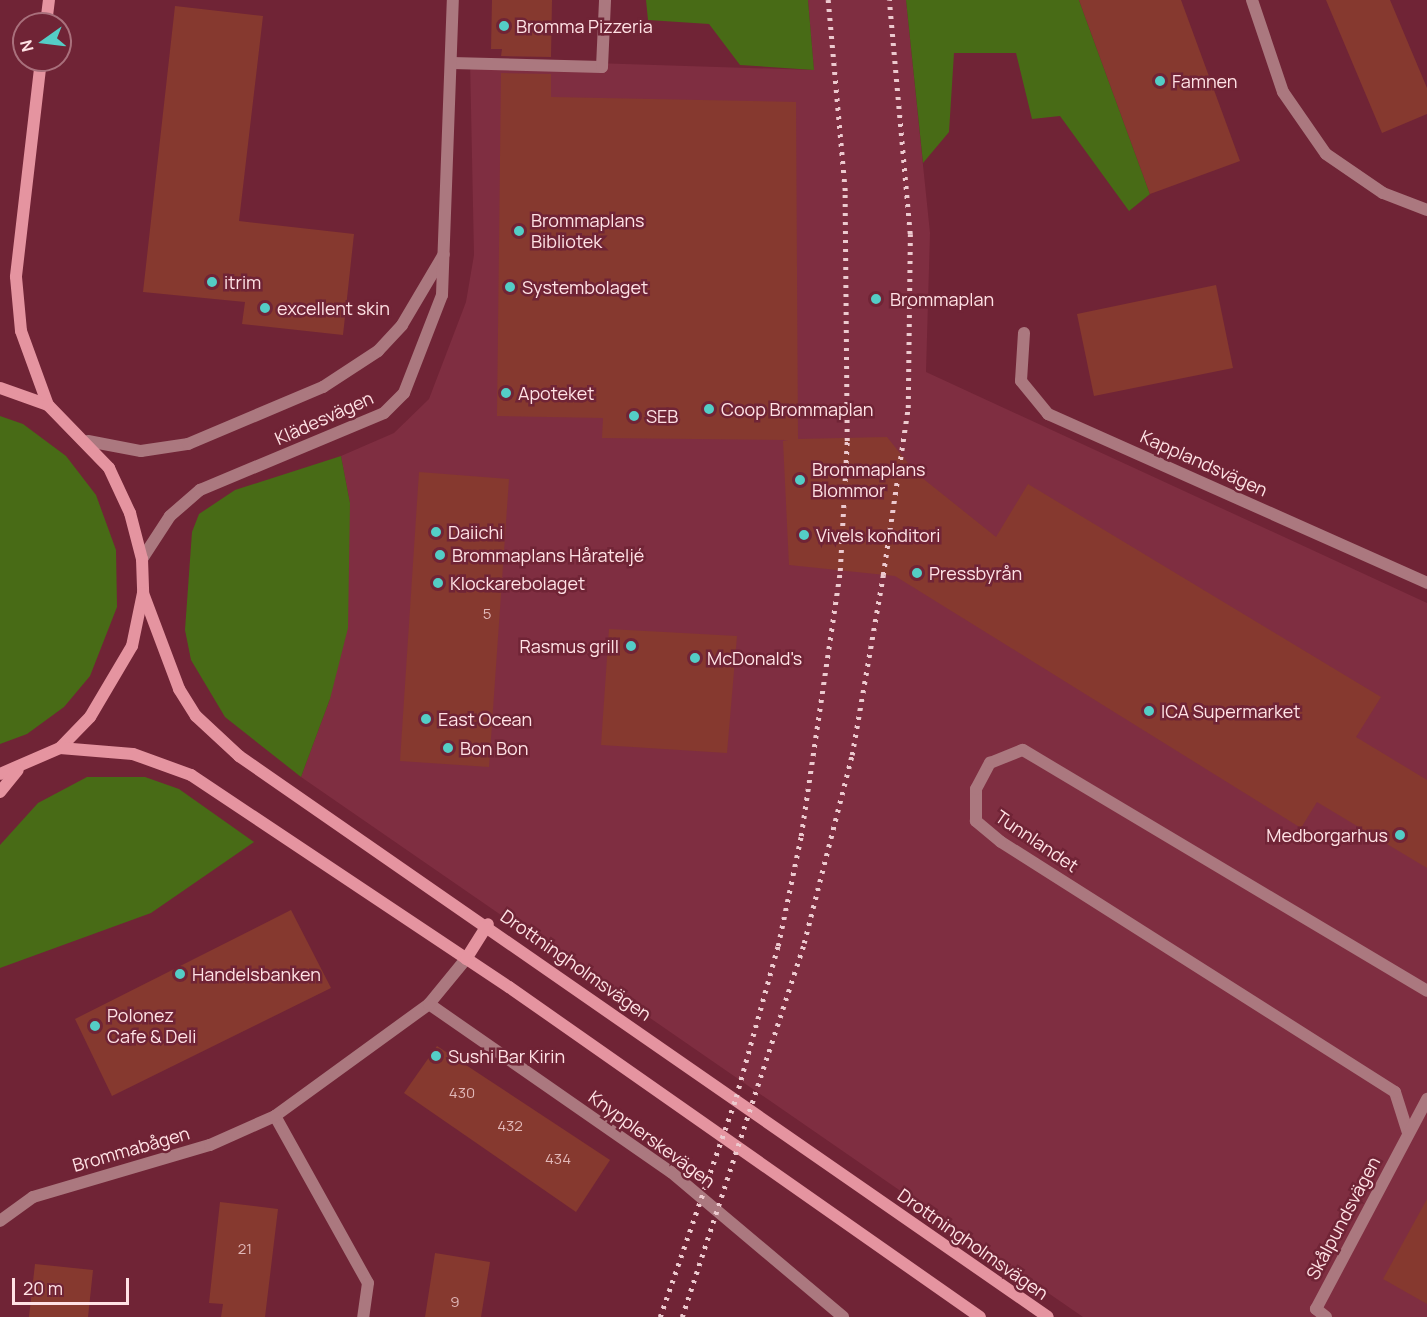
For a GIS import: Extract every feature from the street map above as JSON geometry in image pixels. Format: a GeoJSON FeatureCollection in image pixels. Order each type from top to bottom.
{"type":"FeatureCollection","features":[{"type":"Feature","properties":{"kind":"main road"},"geometry":{"type":"LineString","coordinates":[[40,72],[16,277],[21,331],[48,405]]}},
{"type":"Feature","properties":{"kind":"main road"},"geometry":{"type":"LineString","coordinates":[[0,388],[48,405],[88,441],[126,504],[142,559],[143,594],[132,646],[109,690],[60,748],[18,769],[0,774]]}},
{"type":"Feature","properties":{"kind":"main road","name":"Drottningholmsvägen"},"geometry":{"type":"LineString","coordinates":[[143,594],[179,689],[215,737],[488,924],[1048,1317]]}},
{"type":"Feature","properties":{"kind":"main road"},"geometry":{"type":"LineString","coordinates":[[60,748],[133,754],[191,775],[466,959],[980,1317]]}},
{"type":"Feature","properties":{"kind":"main road"},"geometry":{"type":"LineString","coordinates":[[0,792],[18,769]]}},
{"type":"Feature","properties":{"kind":"main road"},"geometry":{"type":"LineString","coordinates":[[466,959],[488,924]]}},
{"type":"Feature","properties":{"kind":"street","name":"Klädesvägen"},"geometry":{"type":"LineString","coordinates":[[142,559],[170,516],[200,490],[384,413],[404,393],[442,295],[446,250],[453,0]]}},
{"type":"Feature","properties":{"kind":"street"},"geometry":{"type":"LineString","coordinates":[[452,63],[602,67],[605,0]]}},
{"type":"Feature","properties":{"kind":"street"},"geometry":{"type":"LineString","coordinates":[[1252,0],[1283,92],[1326,154],[1383,193],[1427,210]]}},
{"type":"Feature","properties":{"kind":"street","name":"Klädesvägen"},"geometry":{"type":"LineString","coordinates":[[88,441],[141,451],[188,444],[323,387],[378,351],[402,325],[446,250]]}},
{"type":"Feature","properties":{"kind":"street","name":"Kapplandsvägen"},"geometry":{"type":"LineString","coordinates":[[1024,333],[1022,381],[1048,414],[1427,583]]}},
{"type":"Feature","properties":{"kind":"street","name":"Tunnlandet"},"geometry":{"type":"LineString","coordinates":[[1408,1133],[1395,1092],[1001,842],[976,821],[976,789],[990,763],[1023,750],[1427,991]]}},
{"type":"Feature","properties":{"kind":"street","name":"Brommabågen"},"geometry":{"type":"LineString","coordinates":[[0,1221],[33,1197],[210,1145],[275,1116],[429,1004],[466,959]]}},
{"type":"Feature","properties":{"kind":"street","name":"Knypplerskevägen"},"geometry":{"type":"LineString","coordinates":[[429,1004],[671,1172],[843,1317]]}},
{"type":"Feature","properties":{"kind":"street"},"geometry":{"type":"LineString","coordinates":[[1408,1133],[1427,1099]]}},
{"type":"Feature","properties":{"kind":"street"},"geometry":{"type":"LineString","coordinates":[[275,1116],[368,1283],[363,1317]]}},
{"type":"Feature","properties":{"kind":"street","name":"Skålpundsvägen"},"geometry":{"type":"LineString","coordinates":[[1326,1317],[1316,1309],[1408,1133]]}},
{"type":"Feature","properties":{"kind":"shaded area"},"geometry":{"type":"Polygon","coordinates":[[[808,0],[906,0],[930,233],[926,372],[1427,603],[1427,1317],[1083,1317],[301,777],[330,699],[350,503],[341,456],[394,433],[429,399],[466,302],[474,255],[470,59],[814,70],[808,0]]]}},
{"type":"Feature","properties":{"kind":"green space"},"geometry":{"type":"Polygon","coordinates":[[[646,0],[808,0],[814,70],[740,65],[709,24],[648,20],[646,0]]]}},
{"type":"Feature","properties":{"kind":"green space"},"geometry":{"type":"Polygon","coordinates":[[[906,0],[1079,0],[1150,194],[1129,211],[1060,116],[1032,119],[1016,53],[954,53],[949,132],[923,163],[906,0]]]}},
{"type":"Feature","properties":{"kind":"green space"},"geometry":{"type":"Polygon","coordinates":[[[0,416],[23,424],[66,456],[96,495],[116,550],[117,607],[90,676],[64,707],[27,734],[0,744],[0,416]]]}},
{"type":"Feature","properties":{"kind":"green space"},"geometry":{"type":"Polygon","coordinates":[[[341,456],[350,503],[348,628],[330,699],[301,777],[225,717],[191,660],[185,630],[192,532],[199,514],[235,490],[341,456]]]}},
{"type":"Feature","properties":{"kind":"green space"},"geometry":{"type":"Polygon","coordinates":[[[87,777],[145,777],[179,789],[254,842],[151,913],[0,968],[0,845],[38,803],[87,777]]]}},
{"type":"Feature","properties":{"kind":"building"},"geometry":{"type":"Polygon","coordinates":[[[492,0],[552,0],[551,57],[501,56],[502,49],[491,49],[492,0]]]}},
{"type":"Feature","properties":{"kind":"building","name":"Famnen"},"geometry":{"type":"Polygon","coordinates":[[[1079,0],[1181,0],[1240,161],[1150,194],[1079,0]]]}},
{"type":"Feature","properties":{"kind":"building"},"geometry":{"type":"Polygon","coordinates":[[[1326,0],[1390,0],[1427,88],[1427,114],[1382,133],[1326,0]]]}},
{"type":"Feature","properties":{"kind":"building"},"geometry":{"type":"Polygon","coordinates":[[[175,6],[263,16],[239,221],[354,234],[343,335],[242,324],[245,302],[143,292],[175,6]]]}},
{"type":"Feature","properties":{"kind":"building"},"geometry":{"type":"Polygon","coordinates":[[[501,73],[551,74],[551,97],[796,102],[798,439],[887,437],[916,473],[996,537],[1028,484],[1381,697],[1356,737],[1427,780],[1427,868],[1317,802],[1301,828],[895,576],[789,565],[783,441],[788,440],[602,438],[603,418],[497,416],[501,73]]]}},
{"type":"Feature","properties":{"kind":"building"},"geometry":{"type":"Polygon","coordinates":[[[1216,285],[1233,368],[1094,396],[1077,314],[1216,285]]]}},
{"type":"Feature","properties":{"kind":"building"},"geometry":{"type":"Polygon","coordinates":[[[419,472],[509,479],[489,767],[400,761],[419,472]]]}},
{"type":"Feature","properties":{"kind":"building"},"geometry":{"type":"Polygon","coordinates":[[[609,629],[737,636],[727,753],[601,745],[609,629]]]}},
{"type":"Feature","properties":{"kind":"building"},"geometry":{"type":"Polygon","coordinates":[[[291,910],[331,988],[112,1096],[75,1019],[291,910]]]}},
{"type":"Feature","properties":{"kind":"building"},"geometry":{"type":"Polygon","coordinates":[[[437,1046],[610,1160],[576,1212],[404,1093],[437,1046]]]}},
{"type":"Feature","properties":{"kind":"building"},"geometry":{"type":"Polygon","coordinates":[[[1427,1199],[1427,1304],[1383,1279],[1427,1199]]]}},
{"type":"Feature","properties":{"kind":"building"},"geometry":{"type":"Polygon","coordinates":[[[220,1202],[278,1209],[265,1317],[221,1317],[223,1304],[209,1303],[220,1202]]]}},
{"type":"Feature","properties":{"kind":"building"},"geometry":{"type":"Polygon","coordinates":[[[435,1253],[490,1262],[481,1317],[425,1317],[435,1253]]]}},
{"type":"Feature","properties":{"kind":"building"},"geometry":{"type":"Polygon","coordinates":[[[35,1264],[93,1270],[88,1317],[29,1317],[35,1264]]]}},
{"type":"Feature","properties":{"kind":"railway"},"geometry":{"type":"LineString","coordinates":[[660,1317],[736,1097],[778,946],[801,836],[840,571],[847,441],[845,191],[828,0]]}},
{"type":"Feature","properties":{"kind":"railway"},"geometry":{"type":"LineString","coordinates":[[682,1317],[804,943],[852,755],[883,575],[908,408],[910,234],[889,0]]}},
{"type":"Feature","properties":{"kind":"place","name":"Bromma Pizzeria"},"geometry":{"type":"Point","coordinates":[504,26]}},
{"type":"Feature","properties":{"kind":"place","name":"Famnen"},"geometry":{"type":"Point","coordinates":[1160,81]}},
{"type":"Feature","properties":{"kind":"place","name":"Brommaplans Bibliotek"},"geometry":{"type":"Point","coordinates":[519,231]}},
{"type":"Feature","properties":{"kind":"place","name":"itrim"},"geometry":{"type":"Point","coordinates":[212,282]}},
{"type":"Feature","properties":{"kind":"place","name":"Systembolaget"},"geometry":{"type":"Point","coordinates":[510,287]}},
{"type":"Feature","properties":{"kind":"place","name":"Brommaplan"},"geometry":{"type":"Point","coordinates":[876,299]}},
{"type":"Feature","properties":{"kind":"place","name":"excellent skin"},"geometry":{"type":"Point","coordinates":[265,308]}},
{"type":"Feature","properties":{"kind":"place","name":"Apoteket"},"geometry":{"type":"Point","coordinates":[506,393]}},
{"type":"Feature","properties":{"kind":"place","name":"Coop Brommaplan"},"geometry":{"type":"Point","coordinates":[709,409]}},
{"type":"Feature","properties":{"kind":"place","name":"SEB"},"geometry":{"type":"Point","coordinates":[634,416]}},
{"type":"Feature","properties":{"kind":"place","name":"Brommaplans Blommor"},"geometry":{"type":"Point","coordinates":[800,480]}},
{"type":"Feature","properties":{"kind":"place","name":"Daiichi"},"geometry":{"type":"Point","coordinates":[436,532]}},
{"type":"Feature","properties":{"kind":"place","name":"Vivels konditori"},"geometry":{"type":"Point","coordinates":[804,535]}},
{"type":"Feature","properties":{"kind":"place","name":"Brommaplans Hårateljé"},"geometry":{"type":"Point","coordinates":[440,555]}},
{"type":"Feature","properties":{"kind":"place","name":"Pressbyrån"},"geometry":{"type":"Point","coordinates":[917,573]}},
{"type":"Feature","properties":{"kind":"place","name":"Klockarebolaget"},"geometry":{"type":"Point","coordinates":[438,583]}},
{"type":"Feature","properties":{"kind":"place","name":"Rasmus grill"},"geometry":{"type":"Point","coordinates":[631,646]}},
{"type":"Feature","properties":{"kind":"place","name":"McDonald's"},"geometry":{"type":"Point","coordinates":[695,658]}},
{"type":"Feature","properties":{"kind":"place","name":"ICA Supermarket"},"geometry":{"type":"Point","coordinates":[1149,711]}},
{"type":"Feature","properties":{"kind":"place","name":"East Ocean"},"geometry":{"type":"Point","coordinates":[426,719]}},
{"type":"Feature","properties":{"kind":"place","name":"Bon Bon"},"geometry":{"type":"Point","coordinates":[448,748]}},
{"type":"Feature","properties":{"kind":"place","name":"Medborgarhus"},"geometry":{"type":"Point","coordinates":[1400,835]}},
{"type":"Feature","properties":{"kind":"place","name":"Handelsbanken"},"geometry":{"type":"Point","coordinates":[180,974]}},
{"type":"Feature","properties":{"kind":"place","name":"Polonez Cafe & Deli"},"geometry":{"type":"Point","coordinates":[95,1026]}},
{"type":"Feature","properties":{"kind":"place","name":"Sushi Bar Kirin"},"geometry":{"type":"Point","coordinates":[436,1056]}}]}
